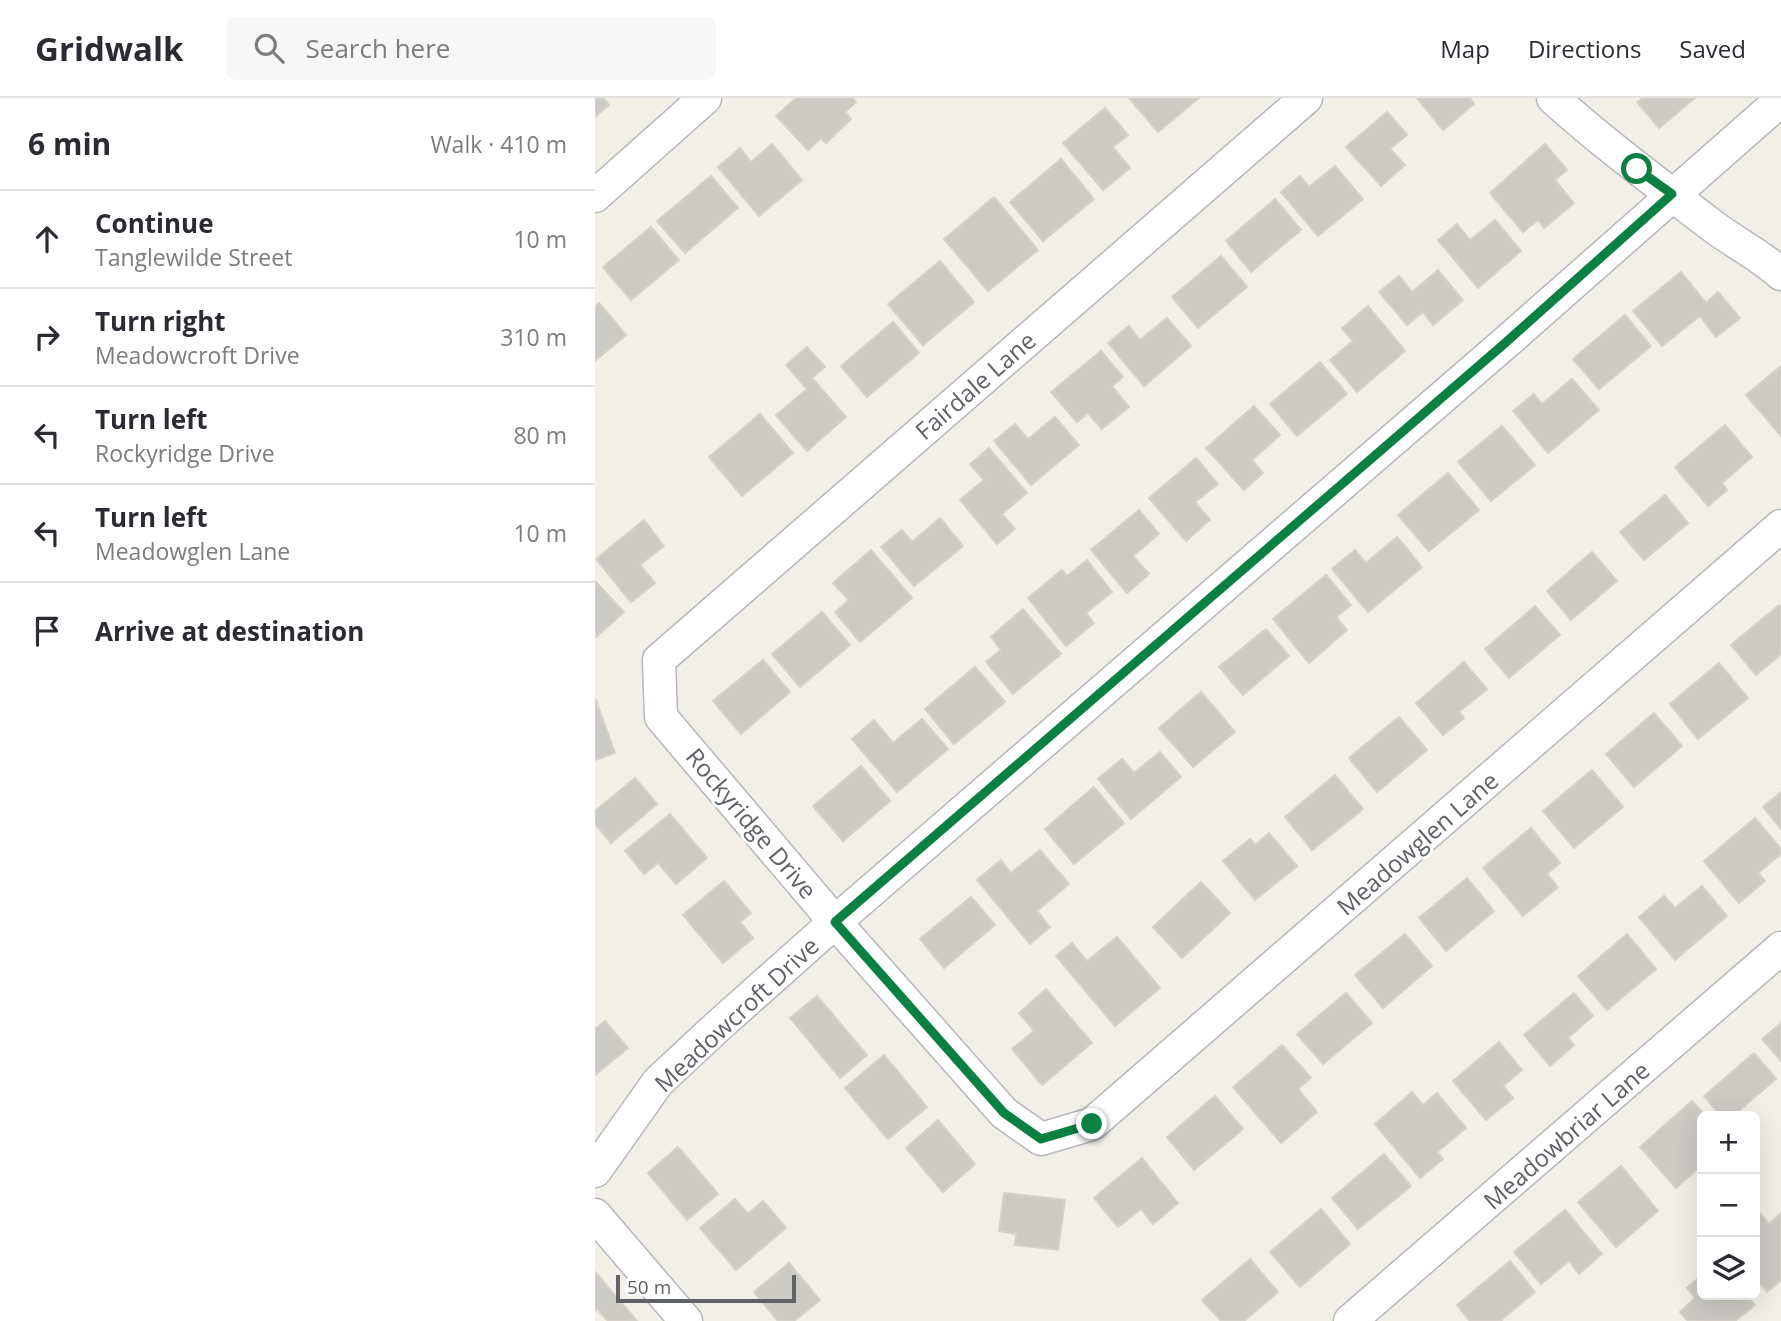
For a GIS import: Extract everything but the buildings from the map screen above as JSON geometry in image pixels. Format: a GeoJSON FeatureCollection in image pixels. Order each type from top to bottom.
{"type":"FeatureCollection","features":[{"type":"Feature","properties":{"kind":"street"},"geometry":{"type":"LineString","coordinates":[[595,196],[705,98]]}},
{"type":"Feature","properties":{"kind":"street","name":"Fairdale Lane"},"geometry":{"type":"LineString","coordinates":[[660,679],[659,660],[1306,98]]}},
{"type":"Feature","properties":{"kind":"street"},"geometry":{"type":"LineString","coordinates":[[1553,98],[1637,169],[1781,274]]}},
{"type":"Feature","properties":{"kind":"street","name":"Meadowcroft Drive"},"geometry":{"type":"LineString","coordinates":[[595,1171],[658,1082],[717,1027],[1781,100]]}},
{"type":"Feature","properties":{"kind":"street","name":"Meadowglen Lane"},"geometry":{"type":"LineString","coordinates":[[1041,1139],[1092,1124],[1781,526]]}},
{"type":"Feature","properties":{"kind":"street","name":"Rockyridge Drive"},"geometry":{"type":"LineString","coordinates":[[660,679],[661,717],[835,922],[1004,1113],[1041,1139]]}},
{"type":"Feature","properties":{"kind":"street","name":"Meadowbriar Lane"},"geometry":{"type":"LineString","coordinates":[[1350,1321],[1781,948]]}},
{"type":"Feature","properties":{"kind":"street"},"geometry":{"type":"LineString","coordinates":[[595,1215],[686,1321]]}},
{"type":"Feature","properties":{"kind":"route"},"geometry":{"type":"LineString","coordinates":[[1092,1124],[1041,1139],[1004,1113],[835,922],[1504,344],[1672,194],[1637,169]]}}]}
